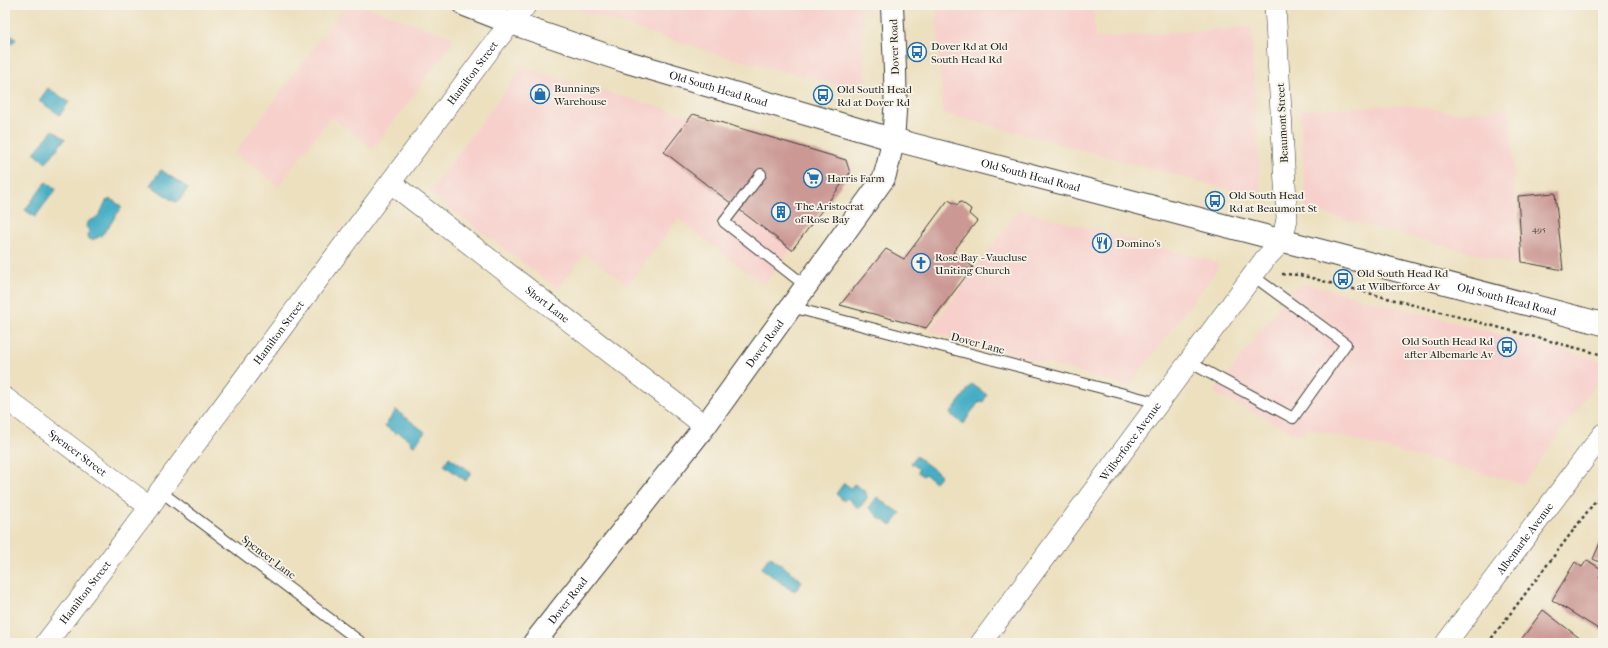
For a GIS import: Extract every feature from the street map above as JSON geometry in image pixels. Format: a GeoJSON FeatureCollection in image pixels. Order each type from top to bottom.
{"type":"FeatureCollection","features":[{"type":"Feature","properties":{"kind":"main road","name":"Old South Head Road"},"geometry":{"type":"LineString","coordinates":[[465,5],[511,23],[624,61],[892,139],[1603,324]]}},
{"type":"Feature","properties":{"kind":"main road","name":"Dover Road"},"geometry":{"type":"LineString","coordinates":[[534,643],[705,426],[884,178],[892,139],[896,106],[892,5]]}},
{"type":"Feature","properties":{"kind":"street","name":"Hamilton Street"},"geometry":{"type":"LineString","coordinates":[[46,643],[526,5]]}},
{"type":"Feature","properties":{"kind":"street","name":"Beaumont Street"},"geometry":{"type":"LineString","coordinates":[[1275,5],[1287,219],[1282,240]]}},
{"type":"Feature","properties":{"kind":"street","name":"Short Lane"},"geometry":{"type":"LineString","coordinates":[[391,183],[705,426]]}},
{"type":"Feature","properties":{"kind":"street","name":"Wilberforce Avenue"},"geometry":{"type":"LineString","coordinates":[[981,643],[1265,259],[1282,240]]}},
{"type":"Feature","properties":{"kind":"street","name":"Spencer Street"},"geometry":{"type":"LineString","coordinates":[[5,398],[155,499]]}},
{"type":"Feature","properties":{"kind":"street","name":"Albemarle Avenue"},"geometry":{"type":"LineString","coordinates":[[1446,643],[1603,434]]}},
{"type":"Feature","properties":{"kind":"lane"},"geometry":{"type":"LineString","coordinates":[[761,174],[724,222],[806,286]]}},
{"type":"Feature","properties":{"kind":"lane"},"geometry":{"type":"LineString","coordinates":[[1190,362],[1293,418],[1346,344],[1254,274]]}},
{"type":"Feature","properties":{"kind":"lane","name":"Dover Lane"},"geometry":{"type":"LineString","coordinates":[[791,307],[1159,403]]}},
{"type":"Feature","properties":{"kind":"lane","name":"Spencer Lane"},"geometry":{"type":"LineString","coordinates":[[155,499],[362,643]]}},
{"type":"Feature","properties":{"kind":"path"},"geometry":{"type":"LineString","coordinates":[[1254,274],[1300,275],[1603,355]]}},
{"type":"Feature","properties":{"kind":"path"},"geometry":{"type":"LineString","coordinates":[[1488,643],[1603,491]]}},
{"type":"Feature","properties":{"kind":"shaded area"},"geometry":{"type":"Polygon","coordinates":[[[346,5],[361,5],[451,37],[452,44],[373,149],[331,117],[278,186],[235,153],[346,5]]]}},
{"type":"Feature","properties":{"kind":"shaded area"},"geometry":{"type":"Polygon","coordinates":[[[573,5],[861,5],[866,81],[856,89],[727,57],[573,9],[573,5]]]}},
{"type":"Feature","properties":{"kind":"shaded area"},"geometry":{"type":"Polygon","coordinates":[[[936,5],[1093,5],[1095,38],[1251,27],[1261,198],[943,113],[936,5]]]}},
{"type":"Feature","properties":{"kind":"shaded area"},"geometry":{"type":"Polygon","coordinates":[[[523,67],[855,165],[764,285],[678,219],[628,285],[585,253],[558,289],[429,192],[523,67]]]}},
{"type":"Feature","properties":{"kind":"shaded area"},"geometry":{"type":"Polygon","coordinates":[[[1406,105],[1458,113],[1510,109],[1520,266],[1306,209],[1300,110],[1406,105]]]}},
{"type":"Feature","properties":{"kind":"shaded area"},"geometry":{"type":"Polygon","coordinates":[[[1019,210],[1216,262],[1219,267],[1129,386],[929,331],[1019,210]]]}},
{"type":"Feature","properties":{"kind":"shaded area"},"geometry":{"type":"Polygon","coordinates":[[[1307,284],[1603,361],[1603,374],[1523,484],[1307,428],[1301,436],[1214,393],[1292,289],[1307,284]]]}},
{"type":"Feature","properties":{"kind":"water"},"geometry":{"type":"Polygon","coordinates":[[[5,31],[16,39],[12,44],[9,42],[5,47],[5,31]]]}},
{"type":"Feature","properties":{"kind":"water"},"geometry":{"type":"Polygon","coordinates":[[[48,88],[69,102],[60,115],[39,101],[48,88]]]}},
{"type":"Feature","properties":{"kind":"water"},"geometry":{"type":"Polygon","coordinates":[[[53,130],[65,139],[46,163],[34,153],[53,130]]]}},
{"type":"Feature","properties":{"kind":"water"},"geometry":{"type":"Polygon","coordinates":[[[161,170],[188,188],[179,201],[175,202],[150,185],[161,170]]]}},
{"type":"Feature","properties":{"kind":"water"},"geometry":{"type":"Polygon","coordinates":[[[46,182],[56,189],[35,217],[25,210],[46,182]]]}},
{"type":"Feature","properties":{"kind":"water"},"geometry":{"type":"Polygon","coordinates":[[[111,199],[121,206],[121,209],[99,237],[89,239],[89,231],[86,226],[87,224],[101,213],[106,201],[111,199]]]}},
{"type":"Feature","properties":{"kind":"water"},"geometry":{"type":"Polygon","coordinates":[[[972,384],[987,395],[983,402],[980,401],[964,424],[950,414],[972,384]]]}},
{"type":"Feature","properties":{"kind":"water"},"geometry":{"type":"Polygon","coordinates":[[[396,410],[425,432],[414,446],[410,443],[411,441],[398,432],[396,434],[385,426],[396,410]]]}},
{"type":"Feature","properties":{"kind":"water"},"geometry":{"type":"Polygon","coordinates":[[[916,456],[941,475],[935,482],[925,474],[923,476],[918,472],[919,469],[911,463],[916,456]]]}},
{"type":"Feature","properties":{"kind":"water"},"geometry":{"type":"Polygon","coordinates":[[[449,457],[471,472],[466,481],[444,465],[449,457]]]}},
{"type":"Feature","properties":{"kind":"water"},"geometry":{"type":"Polygon","coordinates":[[[844,483],[851,488],[854,484],[866,492],[867,498],[859,509],[847,498],[844,501],[836,494],[844,483]]]}},
{"type":"Feature","properties":{"kind":"water"},"geometry":{"type":"Polygon","coordinates":[[[877,497],[901,513],[892,525],[879,518],[869,508],[877,497]]]}},
{"type":"Feature","properties":{"kind":"water"},"geometry":{"type":"Polygon","coordinates":[[[770,556],[797,577],[802,583],[796,590],[791,590],[761,568],[770,556]]]}},
{"type":"Feature","properties":{"kind":"building","name":"The Aristocrat of Rose Bay"},"geometry":{"type":"Polygon","coordinates":[[[693,114],[846,160],[850,173],[792,250],[664,152],[693,114]]]}},
{"type":"Feature","properties":{"kind":"building"},"geometry":{"type":"Polygon","coordinates":[[[1555,193],[1563,270],[1522,262],[1518,196],[1555,193]]]}},
{"type":"Feature","properties":{"kind":"building","name":"Rose Bay - Vaucluse Uniting Church"},"geometry":{"type":"Polygon","coordinates":[[[948,200],[958,205],[960,201],[971,209],[969,214],[977,221],[953,252],[973,267],[926,328],[840,305],[886,249],[904,259],[948,200]]]}},
{"type":"Feature","properties":{"kind":"building"},"geometry":{"type":"Polygon","coordinates":[[[1603,536],[1603,564],[1593,559],[1603,536]]]}},
{"type":"Feature","properties":{"kind":"building"},"geometry":{"type":"Polygon","coordinates":[[[1587,560],[1603,570],[1599,578],[1603,580],[1603,632],[1552,600],[1575,562],[1582,567],[1587,560]]]}},
{"type":"Feature","properties":{"kind":"building"},"geometry":{"type":"Polygon","coordinates":[[[1543,610],[1586,643],[1523,643],[1520,641],[1543,610]]]}},
{"type":"Feature","properties":{"kind":"place","name":"Dover Rd at Old South Head Rd"},"geometry":{"type":"Point","coordinates":[917,52]}},
{"type":"Feature","properties":{"kind":"place","name":"Bunnings Warehouse"},"geometry":{"type":"Point","coordinates":[540,94]}},
{"type":"Feature","properties":{"kind":"place","name":"Old South Head Rd at Dover Rd"},"geometry":{"type":"Point","coordinates":[823,95]}},
{"type":"Feature","properties":{"kind":"place","name":"Harris Farm"},"geometry":{"type":"Point","coordinates":[813,178]}},
{"type":"Feature","properties":{"kind":"place","name":"Old South Head Rd at Beaumont St"},"geometry":{"type":"Point","coordinates":[1215,201]}},
{"type":"Feature","properties":{"kind":"place","name":"The Aristocrat of Rose Bay"},"geometry":{"type":"Point","coordinates":[781,212]}},
{"type":"Feature","properties":{"kind":"place","name":"Domino's"},"geometry":{"type":"Point","coordinates":[1102,243]}},
{"type":"Feature","properties":{"kind":"place","name":"Rose Bay - Vaucluse Uniting Church"},"geometry":{"type":"Point","coordinates":[921,263]}},
{"type":"Feature","properties":{"kind":"place","name":"Old South Head Rd at Wilberforce Av"},"geometry":{"type":"Point","coordinates":[1343,279]}},
{"type":"Feature","properties":{"kind":"place","name":"Old South Head Rd after Albemarle Av"},"geometry":{"type":"Point","coordinates":[1507,347]}}]}
